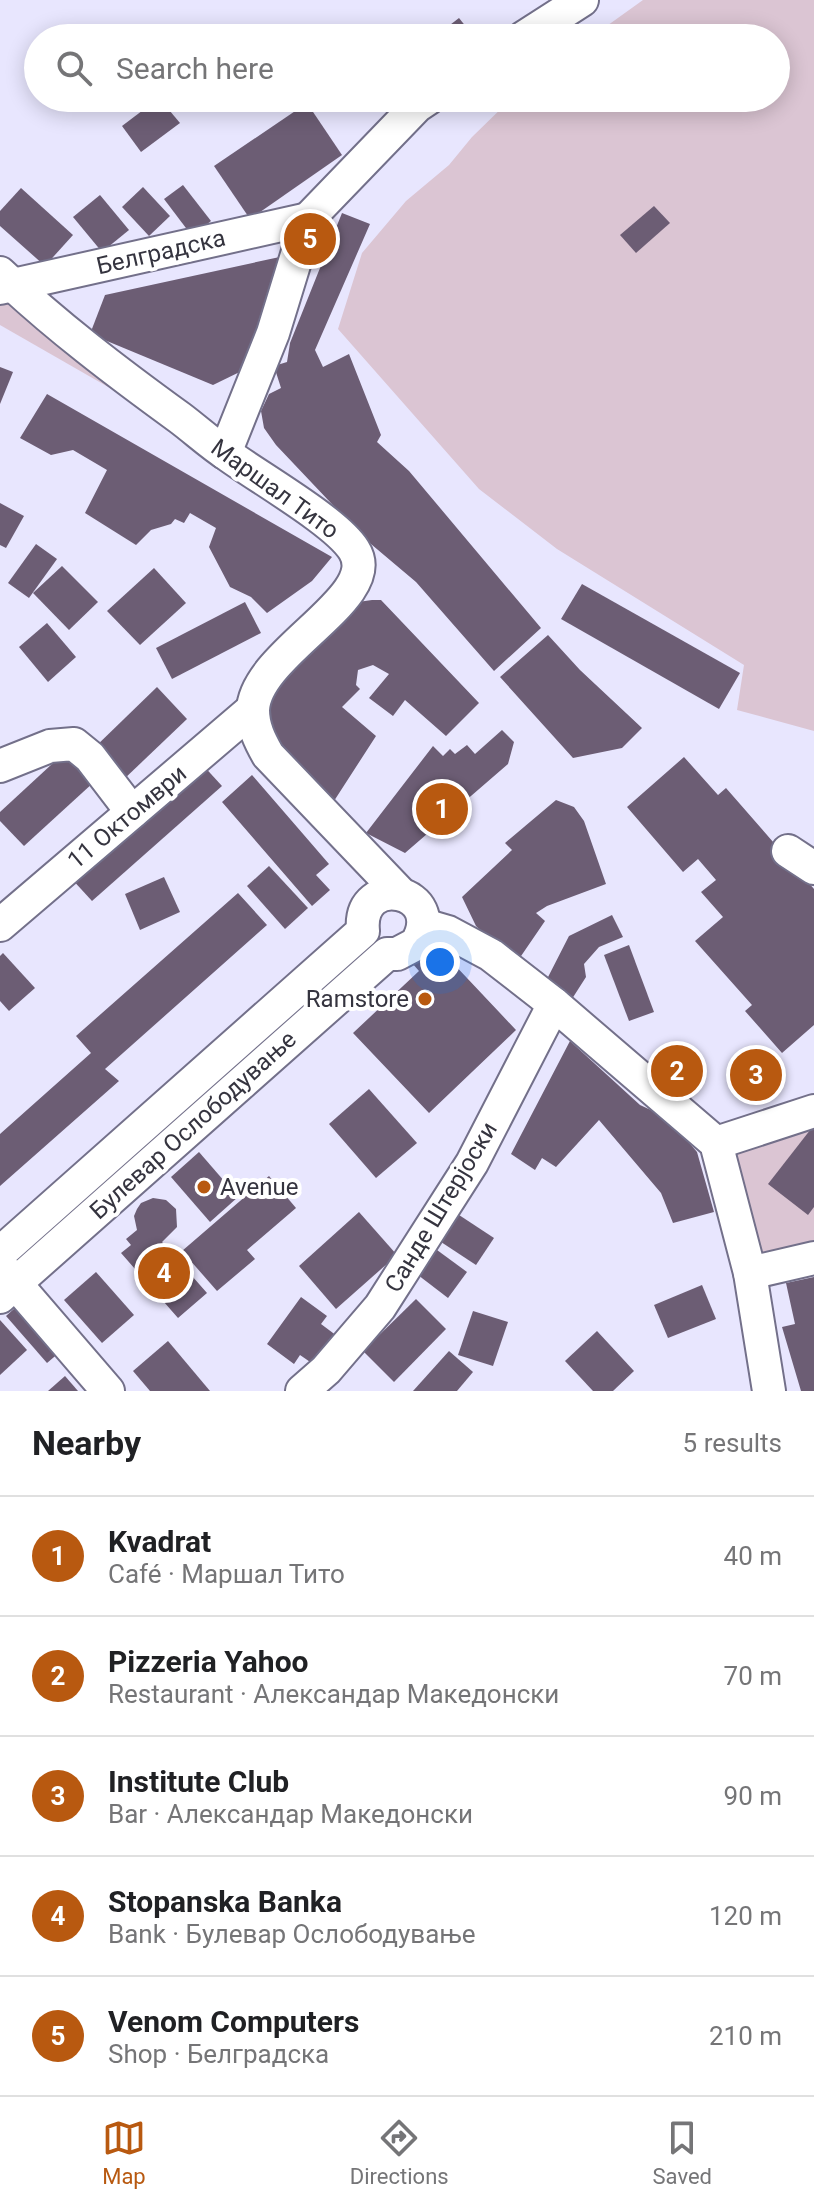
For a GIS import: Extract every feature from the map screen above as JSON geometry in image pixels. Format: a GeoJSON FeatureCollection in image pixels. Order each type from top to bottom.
{"type":"FeatureCollection","features":[{"type":"Feature","properties":{"kind":"street"},"geometry":{"type":"LineString","coordinates":[[545,24],[582,0]]}},
{"type":"Feature","properties":{"kind":"street"},"geometry":{"type":"LineString","coordinates":[[225,453],[273,333],[308,219],[411,112]]}},
{"type":"Feature","properties":{"kind":"street","name":"Белградска"},"geometry":{"type":"LineString","coordinates":[[4,282],[308,219]]}},
{"type":"Feature","properties":{"kind":"street","name":"Маршал Тито"},"geometry":{"type":"LineString","coordinates":[[4,282],[146,395],[331,527],[356,552],[360,569],[353,586],[342,601],[269,670],[258,688],[253,709]]}},
{"type":"Feature","properties":{"kind":"street"},"geometry":{"type":"LineString","coordinates":[[253,709],[257,735],[268,755],[400,893],[418,905],[424,925],[448,932],[491,955],[554,1004],[716,1143],[750,1273],[769,1391]]}},
{"type":"Feature","properties":{"kind":"street","name":"11 Октомври"},"geometry":{"type":"LineString","coordinates":[[0,925],[253,709]]}},
{"type":"Feature","properties":{"kind":"street"},"geometry":{"type":"LineString","coordinates":[[0,766],[50,746],[74,744],[90,757],[132,812]]}},
{"type":"Feature","properties":{"kind":"street","name":"Булевар Ослободување"},"geometry":{"type":"LineString","coordinates":[[0,1253],[363,931],[362,920],[371,901],[390,892],[400,893]]}},
{"type":"Feature","properties":{"kind":"street","name":"Булевар Ослободување"},"geometry":{"type":"LineString","coordinates":[[5,1282],[387,954],[397,954],[416,944],[424,925]]}},
{"type":"Feature","properties":{"kind":"street","name":"Санде Штерјоски"},"geometry":{"type":"LineString","coordinates":[[302,1391],[326,1370],[380,1307],[472,1163],[554,1004]]}},
{"type":"Feature","properties":{"kind":"street"},"geometry":{"type":"LineString","coordinates":[[716,1143],[814,1111]]}},
{"type":"Feature","properties":{"kind":"street"},"geometry":{"type":"LineString","coordinates":[[750,1273],[814,1258]]}},
{"type":"Feature","properties":{"kind":"street"},"geometry":{"type":"LineString","coordinates":[[5,1282],[108,1391]]}},
{"type":"Feature","properties":{"kind":"shaded area"},"geometry":{"type":"Polygon","coordinates":[[[643,0],[814,0],[814,731],[737,710],[744,665],[557,549],[479,489],[338,329],[362,253],[406,201],[449,165],[498,112],[790,112],[790,24],[610,24],[643,0]]]}},
{"type":"Feature","properties":{"kind":"shaded area"},"geometry":{"type":"Polygon","coordinates":[[[11,295],[150,411],[0,325],[0,299],[11,295]]]}},
{"type":"Feature","properties":{"kind":"shaded area"},"geometry":{"type":"Polygon","coordinates":[[[814,1111],[814,1258],[750,1273],[716,1143],[814,1111]]]}},
{"type":"Feature","properties":{"kind":"building"},"geometry":{"type":"Polygon","coordinates":[[[140,112],[171,112],[180,123],[141,152],[122,126],[140,112]]]}},
{"type":"Feature","properties":{"kind":"building"},"geometry":{"type":"Polygon","coordinates":[[[294,112],[313,112],[342,155],[250,219],[214,166],[294,112]]]}},
{"type":"Feature","properties":{"kind":"building"},"geometry":{"type":"Polygon","coordinates":[[[183,185],[211,221],[192,236],[164,199],[183,185]]]}},
{"type":"Feature","properties":{"kind":"building"},"geometry":{"type":"Polygon","coordinates":[[[143,187],[170,216],[149,236],[122,207],[143,187]]]}},
{"type":"Feature","properties":{"kind":"building"},"geometry":{"type":"Polygon","coordinates":[[[21,188],[73,235],[45,266],[0,226],[0,211],[21,188]]]}},
{"type":"Feature","properties":{"kind":"building"},"geometry":{"type":"Polygon","coordinates":[[[100,195],[129,230],[102,252],[73,217],[100,195]]]}},
{"type":"Feature","properties":{"kind":"building"},"geometry":{"type":"Polygon","coordinates":[[[654,206],[670,223],[636,253],[620,235],[654,206]]]}},
{"type":"Feature","properties":{"kind":"building"},"geometry":{"type":"Polygon","coordinates":[[[342,213],[370,224],[315,350],[323,367],[349,354],[381,435],[377,442],[409,471],[541,628],[494,671],[416,582],[365,539],[276,445],[264,428],[261,411],[269,394],[281,388],[274,366],[287,362],[290,343],[342,213]]]}},
{"type":"Feature","properties":{"kind":"building"},"geometry":{"type":"Polygon","coordinates":[[[289,255],[254,365],[213,385],[90,334],[105,295],[289,255]]]}},
{"type":"Feature","properties":{"kind":"building"},"geometry":{"type":"Polygon","coordinates":[[[0,367],[13,372],[0,404],[0,367]]]}},
{"type":"Feature","properties":{"kind":"building"},"geometry":{"type":"Polygon","coordinates":[[[47,394],[332,557],[312,581],[267,613],[251,597],[230,587],[209,547],[216,528],[190,513],[184,523],[175,519],[171,524],[151,530],[136,545],[85,513],[107,470],[73,450],[51,455],[20,438],[47,394]]]}},
{"type":"Feature","properties":{"kind":"building"},"geometry":{"type":"Polygon","coordinates":[[[0,503],[24,516],[6,548],[0,545],[0,503]]]}},
{"type":"Feature","properties":{"kind":"building"},"geometry":{"type":"Polygon","coordinates":[[[36,544],[57,559],[29,598],[8,583],[36,544]]]}},
{"type":"Feature","properties":{"kind":"building"},"geometry":{"type":"Polygon","coordinates":[[[62,566],[98,602],[69,630],[33,593],[62,566]]]}},
{"type":"Feature","properties":{"kind":"building"},"geometry":{"type":"Polygon","coordinates":[[[154,568],[186,603],[140,645],[107,611],[154,568]]]}},
{"type":"Feature","properties":{"kind":"building"},"geometry":{"type":"Polygon","coordinates":[[[582,584],[740,673],[719,709],[561,619],[582,584]]]}},
{"type":"Feature","properties":{"kind":"building"},"geometry":{"type":"Polygon","coordinates":[[[381,600],[479,703],[446,736],[405,700],[393,716],[369,698],[389,674],[373,665],[358,670],[356,685],[360,689],[342,707],[376,736],[334,801],[267,730],[270,692],[358,602],[381,600]]]}},
{"type":"Feature","properties":{"kind":"building"},"geometry":{"type":"Polygon","coordinates":[[[245,602],[261,633],[172,679],[156,648],[245,602]]]}},
{"type":"Feature","properties":{"kind":"building"},"geometry":{"type":"Polygon","coordinates":[[[47,623],[76,657],[48,682],[19,647],[47,623]]]}},
{"type":"Feature","properties":{"kind":"building"},"geometry":{"type":"Polygon","coordinates":[[[548,635],[642,728],[622,748],[573,758],[500,677],[548,635]]]}},
{"type":"Feature","properties":{"kind":"building"},"geometry":{"type":"Polygon","coordinates":[[[157,687],[187,719],[122,781],[92,750],[157,687]]]}},
{"type":"Feature","properties":{"kind":"building"},"geometry":{"type":"Polygon","coordinates":[[[502,730],[514,742],[508,764],[405,853],[366,833],[433,746],[443,756],[450,749],[455,754],[467,745],[475,754],[502,730]]]}},
{"type":"Feature","properties":{"kind":"building"},"geometry":{"type":"Polygon","coordinates":[[[65,752],[94,782],[24,846],[0,821],[0,812],[65,752]]]}},
{"type":"Feature","properties":{"kind":"building"},"geometry":{"type":"Polygon","coordinates":[[[684,757],[718,795],[726,788],[814,889],[814,1025],[782,1053],[745,1011],[752,1005],[695,941],[723,917],[701,892],[716,880],[698,859],[683,872],[627,807],[684,757]]]}},
{"type":"Feature","properties":{"kind":"building"},"geometry":{"type":"Polygon","coordinates":[[[200,762],[222,786],[92,901],[70,877],[200,762]]]}},
{"type":"Feature","properties":{"kind":"building"},"geometry":{"type":"Polygon","coordinates":[[[252,775],[329,864],[316,875],[330,890],[312,906],[222,802],[252,775]]]}},
{"type":"Feature","properties":{"kind":"building"},"geometry":{"type":"Polygon","coordinates":[[[556,800],[574,807],[584,821],[606,884],[536,913],[545,921],[519,959],[496,945],[476,926],[462,897],[512,850],[505,843],[556,800]]]}},
{"type":"Feature","properties":{"kind":"building"},"geometry":{"type":"Polygon","coordinates":[[[269,866],[308,908],[285,929],[247,886],[269,866]]]}},
{"type":"Feature","properties":{"kind":"building"},"geometry":{"type":"Polygon","coordinates":[[[164,877],[180,912],[140,930],[125,894],[164,877]]]}},
{"type":"Feature","properties":{"kind":"building"},"geometry":{"type":"Polygon","coordinates":[[[238,893],[267,925],[105,1069],[119,1081],[0,1186],[0,1134],[91,1053],[76,1036],[238,893]]]}},
{"type":"Feature","properties":{"kind":"building"},"geometry":{"type":"Polygon","coordinates":[[[612,915],[623,937],[599,947],[584,964],[586,977],[570,1002],[546,981],[569,936],[612,915]]]}},
{"type":"Feature","properties":{"kind":"building"},"geometry":{"type":"Polygon","coordinates":[[[434,943],[516,1030],[429,1113],[353,1033],[419,971],[412,963],[434,943]]]}},
{"type":"Feature","properties":{"kind":"building"},"geometry":{"type":"Polygon","coordinates":[[[629,945],[654,1012],[629,1021],[604,955],[629,945]]]}},
{"type":"Feature","properties":{"kind":"building"},"geometry":{"type":"Polygon","coordinates":[[[3,953],[35,988],[9,1011],[0,1001],[0,956],[3,953]]]}},
{"type":"Feature","properties":{"kind":"building"},"geometry":{"type":"Polygon","coordinates":[[[570,1041],[640,1105],[668,1118],[697,1152],[714,1212],[673,1223],[661,1193],[599,1120],[556,1167],[542,1158],[535,1170],[511,1154],[570,1041]]]}},
{"type":"Feature","properties":{"kind":"building"},"geometry":{"type":"Polygon","coordinates":[[[369,1089],[417,1143],[376,1178],[329,1124],[369,1089]]]}},
{"type":"Feature","properties":{"kind":"building"},"geometry":{"type":"Polygon","coordinates":[[[814,1125],[814,1207],[808,1215],[768,1184],[814,1125]]]}},
{"type":"Feature","properties":{"kind":"building","name":"Avenue"},"geometry":{"type":"Polygon","coordinates":[[[199,1152],[238,1197],[210,1222],[171,1177],[199,1152]]]}},
{"type":"Feature","properties":{"kind":"building"},"geometry":{"type":"Polygon","coordinates":[[[269,1176],[296,1208],[247,1250],[255,1259],[217,1291],[182,1251],[269,1176]]]}},
{"type":"Feature","properties":{"kind":"building"},"geometry":{"type":"Polygon","coordinates":[[[153,1198],[166,1200],[176,1209],[177,1227],[162,1242],[207,1293],[178,1318],[121,1253],[131,1245],[126,1239],[137,1230],[134,1216],[137,1209],[141,1203],[153,1198]]]}},
{"type":"Feature","properties":{"kind":"building"},"geometry":{"type":"Polygon","coordinates":[[[359,1212],[397,1255],[336,1309],[299,1266],[359,1212]]]}},
{"type":"Feature","properties":{"kind":"building"},"geometry":{"type":"Polygon","coordinates":[[[456,1213],[494,1238],[476,1265],[438,1240],[456,1213]]]}},
{"type":"Feature","properties":{"kind":"building"},"geometry":{"type":"Polygon","coordinates":[[[437,1250],[467,1272],[448,1298],[418,1275],[437,1250]]]}},
{"type":"Feature","properties":{"kind":"building"},"geometry":{"type":"Polygon","coordinates":[[[96,1272],[134,1315],[102,1343],[64,1300],[96,1272]]]}},
{"type":"Feature","properties":{"kind":"building"},"geometry":{"type":"Polygon","coordinates":[[[814,1277],[814,1391],[801,1391],[782,1327],[795,1324],[786,1283],[814,1277]]]}},
{"type":"Feature","properties":{"kind":"building"},"geometry":{"type":"Polygon","coordinates":[[[702,1285],[716,1319],[668,1338],[654,1305],[702,1285]]]}},
{"type":"Feature","properties":{"kind":"building"},"geometry":{"type":"Polygon","coordinates":[[[301,1297],[327,1316],[321,1324],[337,1336],[316,1366],[300,1355],[294,1364],[267,1344],[301,1297]]]}},
{"type":"Feature","properties":{"kind":"building"},"geometry":{"type":"Polygon","coordinates":[[[25,1299],[67,1346],[47,1363],[6,1316],[25,1299]]]}},
{"type":"Feature","properties":{"kind":"building"},"geometry":{"type":"Polygon","coordinates":[[[416,1299],[446,1329],[394,1382],[363,1351],[416,1299]]]}},
{"type":"Feature","properties":{"kind":"building"},"geometry":{"type":"Polygon","coordinates":[[[473,1311],[508,1322],[493,1366],[458,1355],[473,1311]]]}},
{"type":"Feature","properties":{"kind":"building"},"geometry":{"type":"Polygon","coordinates":[[[0,1320],[27,1350],[0,1375],[0,1320]]]}},
{"type":"Feature","properties":{"kind":"building"},"geometry":{"type":"Polygon","coordinates":[[[597,1331],[634,1371],[613,1391],[593,1391],[565,1361],[597,1331]]]}},
{"type":"Feature","properties":{"kind":"building"},"geometry":{"type":"Polygon","coordinates":[[[168,1341],[210,1391],[150,1391],[133,1371],[168,1341]]]}},
{"type":"Feature","properties":{"kind":"building"},"geometry":{"type":"Polygon","coordinates":[[[449,1351],[473,1372],[457,1391],[413,1391],[449,1351]]]}},
{"type":"Feature","properties":{"kind":"building"},"geometry":{"type":"Polygon","coordinates":[[[65,1376],[78,1391],[48,1391],[65,1376]]]}},
{"type":"Feature","properties":{"kind":"place","name":"Venom Computers"},"geometry":{"type":"Point","coordinates":[310,239]}},
{"type":"Feature","properties":{"kind":"place","name":"Kvadrat"},"geometry":{"type":"Point","coordinates":[442,809]}},
{"type":"Feature","properties":{"kind":"place","name":"Ramstore"},"geometry":{"type":"Point","coordinates":[425,999]}},
{"type":"Feature","properties":{"kind":"place","name":"Pizzeria Yahoo"},"geometry":{"type":"Point","coordinates":[677,1071]}},
{"type":"Feature","properties":{"kind":"place","name":"Institute Club"},"geometry":{"type":"Point","coordinates":[756,1075]}},
{"type":"Feature","properties":{"kind":"place","name":"Avenue"},"geometry":{"type":"Point","coordinates":[204,1187]}},
{"type":"Feature","properties":{"kind":"place","name":"Stopanska Banka"},"geometry":{"type":"Point","coordinates":[164,1273]}}]}
